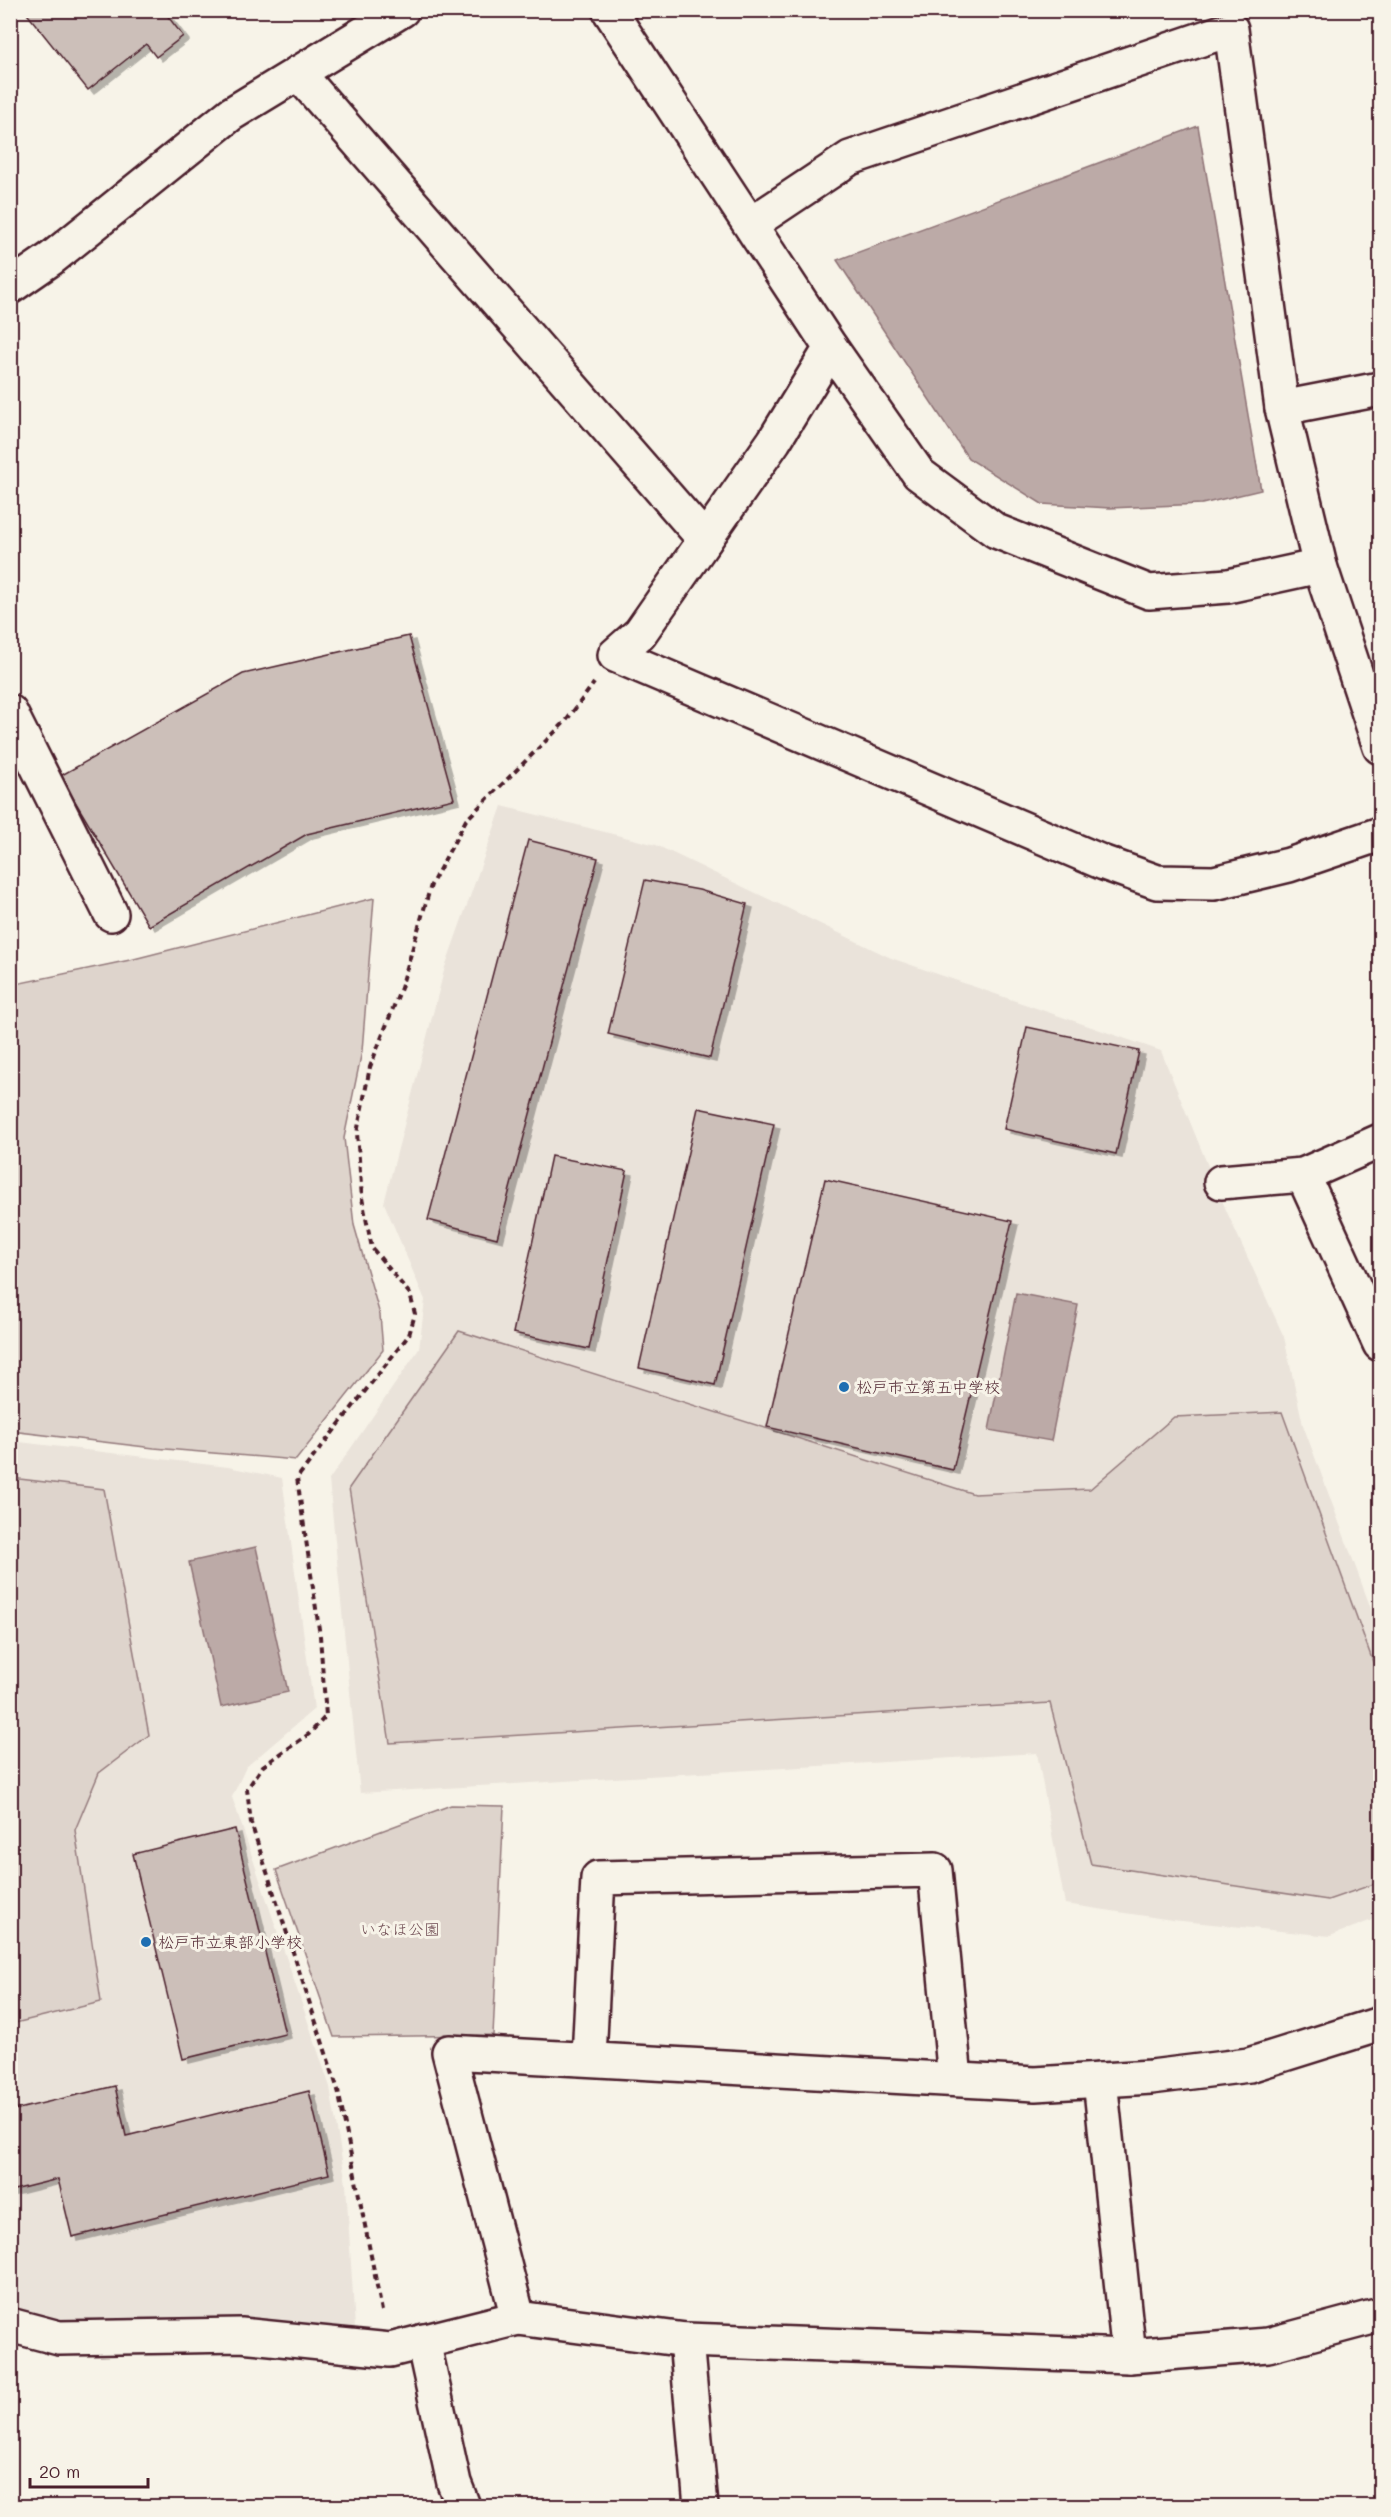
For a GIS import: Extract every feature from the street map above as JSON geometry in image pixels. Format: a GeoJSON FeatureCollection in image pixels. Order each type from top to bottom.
{"type":"FeatureCollection","features":[{"type":"Feature","properties":{"kind":"street"},"geometry":{"type":"LineString","coordinates":[[609,10],[752,224],[831,348],[919,474],[996,531],[1149,592],[1228,586],[1320,566]]}},
{"type":"Feature","properties":{"kind":"street"},"geometry":{"type":"LineString","coordinates":[[10,286],[52,258],[231,114],[394,12]]}},
{"type":"Feature","properties":{"kind":"street"},"geometry":{"type":"LineString","coordinates":[[752,224],[850,158],[1231,29],[1282,408],[1320,566],[1380,747]]}},
{"type":"Feature","properties":{"kind":"street"},"geometry":{"type":"LineString","coordinates":[[298,73],[705,540]]}},
{"type":"Feature","properties":{"kind":"street"},"geometry":{"type":"LineString","coordinates":[[831,348],[774,441],[640,633],[615,655],[1104,863],[1157,882],[1214,883],[1289,865],[1380,834]]}},
{"type":"Feature","properties":{"kind":"street"},"geometry":{"type":"LineString","coordinates":[[1282,408],[1380,388]]}},
{"type":"Feature","properties":{"kind":"street"},"geometry":{"type":"LineString","coordinates":[[10,712],[111,914]]}},
{"type":"Feature","properties":{"kind":"street"},"geometry":{"type":"LineString","coordinates":[[1221,1182],[1303,1175],[1380,1141]]}},
{"type":"Feature","properties":{"kind":"street"},"geometry":{"type":"LineString","coordinates":[[1303,1175],[1380,1344]]}},
{"type":"Feature","properties":{"kind":"street"},"geometry":{"type":"LineString","coordinates":[[589,2058],[598,1878],[935,1870],[955,2079]]}},
{"type":"Feature","properties":{"kind":"street"},"geometry":{"type":"LineString","coordinates":[[518,2318],[449,2052],[1035,2084],[1249,2065],[1380,2024]]}},
{"type":"Feature","properties":{"kind":"street"},"geometry":{"type":"LineString","coordinates":[[1100,2080],[1129,2356]]}},
{"type":"Feature","properties":{"kind":"street"},"geometry":{"type":"LineString","coordinates":[[10,2325],[59,2338],[241,2335],[390,2350],[518,2318],[686,2340],[1129,2356],[1268,2345],[1380,2315]]}},
{"type":"Feature","properties":{"kind":"street"},"geometry":{"type":"LineString","coordinates":[[686,2340],[701,2506]]}},
{"type":"Feature","properties":{"kind":"street"},"geometry":{"type":"LineString","coordinates":[[423,2341],[454,2483],[463,2506]]}},
{"type":"Feature","properties":{"kind":"path"},"geometry":{"type":"LineString","coordinates":[[390,2350],[338,2090],[251,1823],[247,1789],[263,1766],[309,1734],[326,1716],[320,1636],[297,1478],[409,1335],[415,1314],[410,1294],[372,1248],[362,1198],[357,1133],[370,1068],[400,988],[431,885],[466,820],[566,721],[615,655]]}},
{"type":"Feature","properties":{"kind":"shaded area"},"geometry":{"type":"Polygon","coordinates":[[[1198,126],[1261,490],[1202,504],[1110,508],[1042,504],[968,458],[837,260],[1198,126]]]}},
{"type":"Feature","properties":{"kind":"shaded area","name":"松戸市立第五中学校"},"geometry":{"type":"Polygon","coordinates":[[[502,806],[656,845],[891,958],[1161,1051],[1226,1210],[1284,1337],[1303,1425],[1380,1633],[1380,1917],[1330,1936],[1172,1920],[1065,1904],[1037,1753],[360,1793],[329,1480],[419,1349],[425,1300],[384,1203],[445,967],[502,806]]]}},
{"type":"Feature","properties":{"kind":"shaded area"},"geometry":{"type":"Polygon","coordinates":[[[1016,1293],[1078,1305],[1051,1441],[989,1430],[1016,1293]]]}},
{"type":"Feature","properties":{"kind":"shaded area","name":"松戸市立東部小学校"},"geometry":{"type":"Polygon","coordinates":[[[11,1441],[228,1467],[282,1478],[314,1709],[246,1767],[232,1797],[330,2087],[346,2184],[355,2328],[11,2320],[11,1441]]]}},
{"type":"Feature","properties":{"kind":"shaded area"},"geometry":{"type":"Polygon","coordinates":[[[256,1547],[288,1692],[221,1707],[189,1562],[256,1547]]]}},
{"type":"Feature","properties":{"kind":"green space"},"geometry":{"type":"Polygon","coordinates":[[[374,898],[362,1051],[344,1138],[354,1225],[380,1315],[383,1350],[296,1460],[154,1448],[11,1431],[11,985],[130,960],[374,898]]]}},
{"type":"Feature","properties":{"kind":"green space"},"geometry":{"type":"Polygon","coordinates":[[[459,1331],[974,1494],[1090,1489],[1174,1417],[1282,1412],[1380,1681],[1380,1882],[1328,1900],[1091,1864],[1050,1703],[390,1743],[349,1488],[459,1331]]]}},
{"type":"Feature","properties":{"kind":"green space"},"geometry":{"type":"Polygon","coordinates":[[[11,1478],[104,1489],[149,1735],[99,1773],[75,1830],[101,2002],[11,2024],[11,1478]]]}},
{"type":"Feature","properties":{"kind":"green space","name":"いなほ公園"},"geometry":{"type":"Polygon","coordinates":[[[451,1805],[504,1806],[493,2035],[334,2037],[276,1870],[451,1805]]]}},
{"type":"Feature","properties":{"kind":"building"},"geometry":{"type":"Polygon","coordinates":[[[24,10],[163,10],[183,36],[156,57],[146,44],[88,90],[24,10]]]}},
{"type":"Feature","properties":{"kind":"building"},"geometry":{"type":"Polygon","coordinates":[[[409,636],[454,799],[307,834],[149,926],[60,776],[243,674],[409,636]]]}},
{"type":"Feature","properties":{"kind":"building"},"geometry":{"type":"Polygon","coordinates":[[[528,840],[598,858],[497,1238],[428,1220],[528,840]]]}},
{"type":"Feature","properties":{"kind":"building"},"geometry":{"type":"Polygon","coordinates":[[[645,880],[699,890],[747,904],[710,1058],[608,1034],[645,880]]]}},
{"type":"Feature","properties":{"kind":"building"},"geometry":{"type":"Polygon","coordinates":[[[1027,1027],[1139,1051],[1116,1154],[1004,1129],[1027,1027]]]}},
{"type":"Feature","properties":{"kind":"building"},"geometry":{"type":"Polygon","coordinates":[[[698,1108],[774,1124],[715,1385],[639,1368],[698,1108]]]}},
{"type":"Feature","properties":{"kind":"building"},"geometry":{"type":"Polygon","coordinates":[[[551,1156],[627,1171],[589,1349],[513,1333],[551,1156]]]}},
{"type":"Feature","properties":{"kind":"building"},"geometry":{"type":"Polygon","coordinates":[[[825,1179],[1012,1221],[953,1470],[767,1427],[825,1179]]]}},
{"type":"Feature","properties":{"kind":"building"},"geometry":{"type":"Polygon","coordinates":[[[235,1829],[285,2034],[183,2059],[133,1854],[235,1829]]]}},
{"type":"Feature","properties":{"kind":"building"},"geometry":{"type":"Polygon","coordinates":[[[115,2086],[126,2136],[309,2091],[329,2174],[72,2237],[58,2179],[10,2191],[10,2111],[115,2086]]]}},
{"type":"Feature","properties":{"kind":"place","name":"松戸市立第五中学校"},"geometry":{"type":"Point","coordinates":[844,1387]}},
{"type":"Feature","properties":{"kind":"place","name":"松戸市立東部小学校"},"geometry":{"type":"Point","coordinates":[146,1942]}}]}
